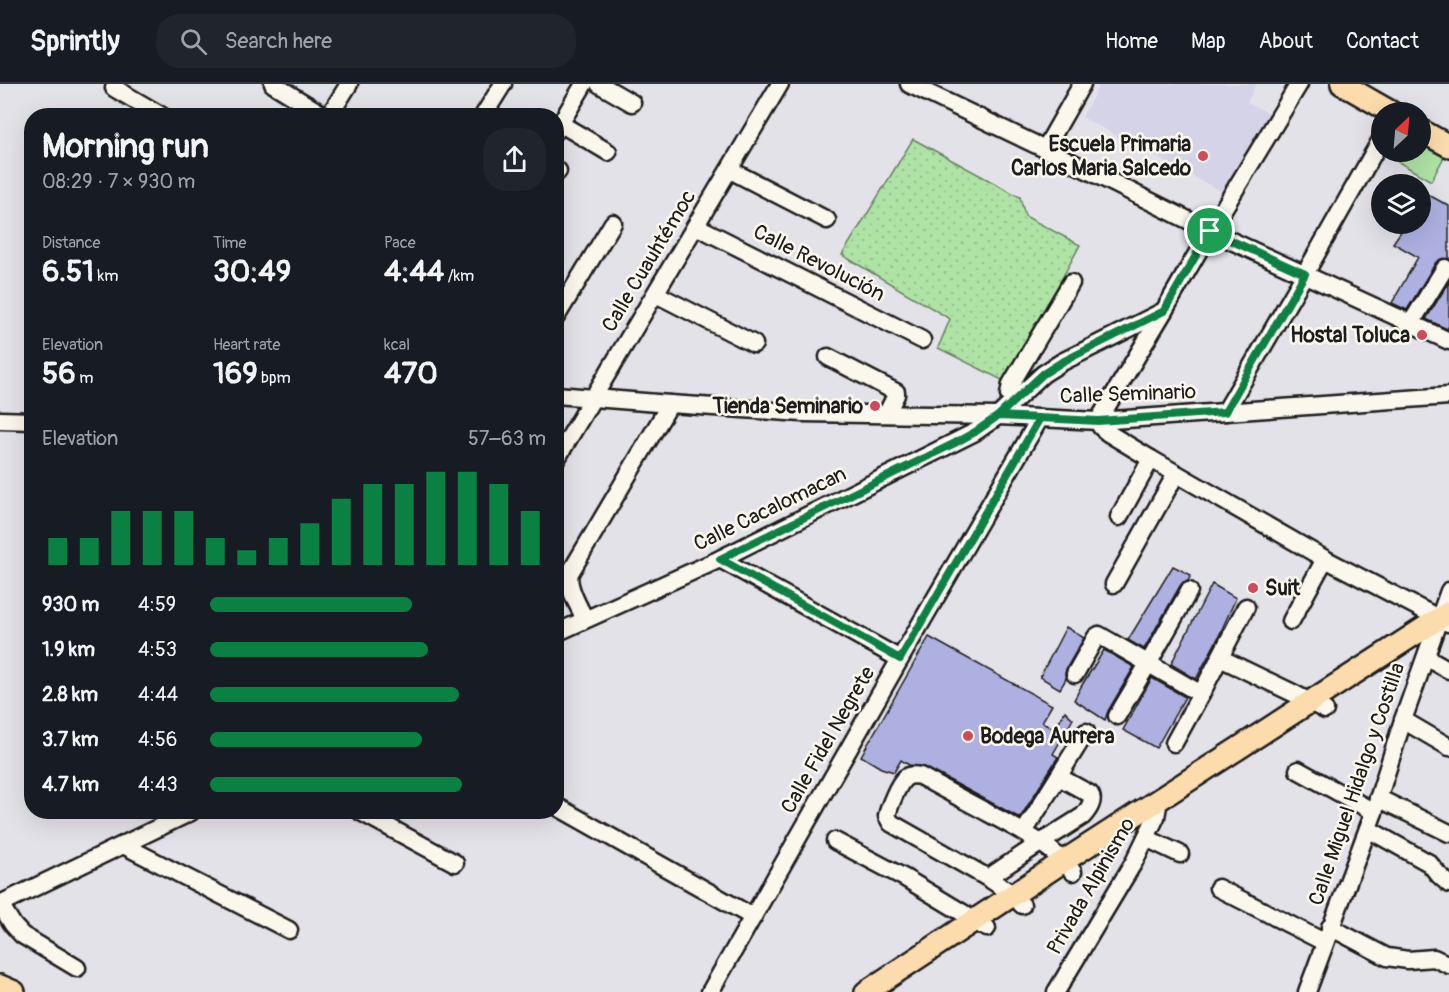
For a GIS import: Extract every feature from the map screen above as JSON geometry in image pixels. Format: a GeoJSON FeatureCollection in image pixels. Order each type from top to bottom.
{"type":"FeatureCollection","features":[{"type":"Feature","properties":{"kind":"main road"},"geometry":{"type":"LineString","coordinates":[[1342,84],[1374,102]]}},
{"type":"Feature","properties":{"kind":"main road"},"geometry":{"type":"LineString","coordinates":[[1431,136],[1449,146]]}},
{"type":"Feature","properties":{"kind":"main road"},"geometry":{"type":"LineString","coordinates":[[866,992],[980,925],[1157,809],[1441,630]]}},
{"type":"Feature","properties":{"kind":"main road"},"geometry":{"type":"LineString","coordinates":[[889,992],[980,925]]}},
{"type":"Feature","properties":{"kind":"main road"},"geometry":{"type":"LineString","coordinates":[[0,986],[14,992]]}},
{"type":"Feature","properties":{"kind":"street"},"geometry":{"type":"LineString","coordinates":[[273,84],[314,108]]}},
{"type":"Feature","properties":{"kind":"street"},"geometry":{"type":"LineString","coordinates":[[332,108],[349,84]]}},
{"type":"Feature","properties":{"kind":"street"},"geometry":{"type":"LineString","coordinates":[[488,108],[503,84]]}},
{"type":"Feature","properties":{"kind":"street"},"geometry":{"type":"LineString","coordinates":[[564,118],[584,84]]}},
{"type":"Feature","properties":{"kind":"street"},"geometry":{"type":"LineString","coordinates":[[600,84],[632,103]]}},
{"type":"Feature","properties":{"kind":"street","name":"Calle Cuauhtémoc"},"geometry":{"type":"LineString","coordinates":[[564,447],[780,84]]}},
{"type":"Feature","properties":{"kind":"street"},"geometry":{"type":"LineString","coordinates":[[909,84],[1210,231],[1449,341]]}},
{"type":"Feature","properties":{"kind":"street"},"geometry":{"type":"LineString","coordinates":[[1045,149],[1082,84]]}},
{"type":"Feature","properties":{"kind":"street"},"geometry":{"type":"LineString","coordinates":[[1299,84],[1098,421],[1108,433],[1325,559],[1441,630],[1449,670]]}},
{"type":"Feature","properties":{"kind":"street"},"geometry":{"type":"LineString","coordinates":[[114,88],[148,108]]}},
{"type":"Feature","properties":{"kind":"street"},"geometry":{"type":"LineString","coordinates":[[564,130],[608,152]]}},
{"type":"Feature","properties":{"kind":"street"},"geometry":{"type":"LineString","coordinates":[[1225,412],[1371,157]]}},
{"type":"Feature","properties":{"kind":"street"},"geometry":{"type":"LineString","coordinates":[[730,170],[827,220]]}},
{"type":"Feature","properties":{"kind":"street"},"geometry":{"type":"LineString","coordinates":[[564,304],[613,223]]}},
{"type":"Feature","properties":{"kind":"street","name":"Calle Revolución"},"geometry":{"type":"LineString","coordinates":[[696,226],[922,340]]}},
{"type":"Feature","properties":{"kind":"street"},"geometry":{"type":"LineString","coordinates":[[1411,323],[1445,268]]}},
{"type":"Feature","properties":{"kind":"street"},"geometry":{"type":"LineString","coordinates":[[1013,401],[1009,395],[1011,384],[1071,284]]}},
{"type":"Feature","properties":{"kind":"street"},"geometry":{"type":"LineString","coordinates":[[656,294],[754,344]]}},
{"type":"Feature","properties":{"kind":"street","name":"Calle Cacalomacan"},"geometry":{"type":"LineString","coordinates":[[564,629],[720,559],[955,443],[998,416],[1043,374],[1062,362],[1164,311]]}},
{"type":"Feature","properties":{"kind":"street"},"geometry":{"type":"LineString","coordinates":[[828,357],[896,392],[887,413]]}},
{"type":"Feature","properties":{"kind":"street","name":"Calle Seminario"},"geometry":{"type":"LineString","coordinates":[[564,396],[802,413],[998,416],[1098,421],[1449,396]]}},
{"type":"Feature","properties":{"kind":"street"},"geometry":{"type":"LineString","coordinates":[[585,619],[568,577],[670,404]]}},
{"type":"Feature","properties":{"kind":"street","name":"Calle Fidel Negrete"},"geometry":{"type":"LineString","coordinates":[[710,992],[1040,418]]}},
{"type":"Feature","properties":{"kind":"street"},"geometry":{"type":"LineString","coordinates":[[0,420],[24,421]]}},
{"type":"Feature","properties":{"kind":"street"},"geometry":{"type":"LineString","coordinates":[[1119,517],[1151,459]]}},
{"type":"Feature","properties":{"kind":"street"},"geometry":{"type":"LineString","coordinates":[[1114,584],[1176,474]]}},
{"type":"Feature","properties":{"kind":"street"},"geometry":{"type":"LineString","coordinates":[[720,559],[900,659]]}},
{"type":"Feature","properties":{"kind":"street"},"geometry":{"type":"LineString","coordinates":[[1292,621],[1325,559]]}},
{"type":"Feature","properties":{"kind":"street"},"geometry":{"type":"LineString","coordinates":[[1117,716],[1189,591]]}},
{"type":"Feature","properties":{"kind":"street","name":"Calle Miguel Hidalgo y Costilla"},"geometry":{"type":"LineString","coordinates":[[1307,992],[1368,829],[1403,720],[1441,630],[1449,591]]}},
{"type":"Feature","properties":{"kind":"street"},"geometry":{"type":"LineString","coordinates":[[1174,743],[1246,608]]}},
{"type":"Feature","properties":{"kind":"street"},"geometry":{"type":"LineString","coordinates":[[1074,674],[1099,635],[1201,694]]}},
{"type":"Feature","properties":{"kind":"street"},"geometry":{"type":"LineString","coordinates":[[1220,658],[1318,706]]}},
{"type":"Feature","properties":{"kind":"street"},"geometry":{"type":"LineString","coordinates":[[1403,720],[1449,747]]}},
{"type":"Feature","properties":{"kind":"street"},"geometry":{"type":"LineString","coordinates":[[1024,832],[1086,732]]}},
{"type":"Feature","properties":{"kind":"street"},"geometry":{"type":"LineString","coordinates":[[1298,770],[1378,800],[1398,802],[1449,821]]}},
{"type":"Feature","properties":{"kind":"street"},"geometry":{"type":"LineString","coordinates":[[1018,900],[988,879],[891,823],[888,819],[888,811],[905,778],[920,776],[1024,832],[1069,867]]}},
{"type":"Feature","properties":{"kind":"street"},"geometry":{"type":"LineString","coordinates":[[988,879],[1011,861],[1083,816],[1092,797],[1059,777]]}},
{"type":"Feature","properties":{"kind":"street"},"geometry":{"type":"LineString","coordinates":[[1398,802],[1449,833]]}},
{"type":"Feature","properties":{"kind":"street","name":"Privada Alpinismo"},"geometry":{"type":"LineString","coordinates":[[1056,992],[1134,862],[1157,809]]}},
{"type":"Feature","properties":{"kind":"street"},"geometry":{"type":"LineString","coordinates":[[564,811],[753,917]]}},
{"type":"Feature","properties":{"kind":"street"},"geometry":{"type":"LineString","coordinates":[[77,969],[22,935],[0,904],[177,819]]}},
{"type":"Feature","properties":{"kind":"street"},"geometry":{"type":"LineString","coordinates":[[375,819],[454,863]]}},
{"type":"Feature","properties":{"kind":"street"},"geometry":{"type":"LineString","coordinates":[[1368,829],[1429,863],[1449,884]]}},
{"type":"Feature","properties":{"kind":"street"},"geometry":{"type":"LineString","coordinates":[[1146,838],[1180,854]]}},
{"type":"Feature","properties":{"kind":"street"},"geometry":{"type":"LineString","coordinates":[[835,841],[905,878],[980,925]]}},
{"type":"Feature","properties":{"kind":"street"},"geometry":{"type":"LineString","coordinates":[[123,845],[289,930]]}},
{"type":"Feature","properties":{"kind":"street"},"geometry":{"type":"LineString","coordinates":[[1218,888],[1327,935],[1387,957],[1408,960],[1434,958],[1449,965]]}},
{"type":"Feature","properties":{"kind":"shaded area","name":"Escuela Primaria Carlos Maria Salcedo"},"geometry":{"type":"Polygon","coordinates":[[[1100,84],[1256,84],[1247,103],[1273,115],[1228,195],[1082,117],[1100,84]]]}},
{"type":"Feature","properties":{"kind":"green space"},"geometry":{"type":"Polygon","coordinates":[[[913,139],[1020,197],[1025,216],[1080,245],[1006,382],[938,348],[950,319],[842,255],[913,139]]]}},
{"type":"Feature","properties":{"kind":"green space"},"geometry":{"type":"Polygon","coordinates":[[[1431,150],[1444,157],[1431,181],[1431,174],[1419,174],[1398,162],[1431,162],[1431,150]]]}},
{"type":"Feature","properties":{"kind":"building"},"geometry":{"type":"Polygon","coordinates":[[[1431,196],[1449,206],[1449,259],[1436,262],[1407,310],[1392,303],[1418,257],[1393,243],[1399,234],[1431,234],[1431,196]]]}},
{"type":"Feature","properties":{"kind":"building"},"geometry":{"type":"Polygon","coordinates":[[[1449,282],[1449,326],[1447,329],[1426,319],[1449,282]]]}},
{"type":"Feature","properties":{"kind":"building"},"geometry":{"type":"Polygon","coordinates":[[[1173,566],[1191,575],[1188,581],[1183,582],[1180,586],[1144,649],[1128,640],[1173,566]]]}},
{"type":"Feature","properties":{"kind":"building"},"geometry":{"type":"Polygon","coordinates":[[[1212,584],[1236,598],[1196,679],[1171,664],[1212,584]]]}},
{"type":"Feature","properties":{"kind":"building"},"geometry":{"type":"Polygon","coordinates":[[[1066,627],[1084,638],[1066,669],[1066,679],[1060,689],[1040,677],[1066,627]]]}},
{"type":"Feature","properties":{"kind":"building","name":"Bodega Aurrera"},"geometry":{"type":"Polygon","coordinates":[[[929,637],[1052,705],[1042,722],[1054,729],[1065,711],[1073,719],[1053,754],[1058,757],[1020,818],[925,767],[909,765],[901,760],[894,772],[881,768],[861,756],[929,637]]]}},
{"type":"Feature","properties":{"kind":"building"},"geometry":{"type":"Polygon","coordinates":[[[1104,650],[1134,667],[1105,720],[1074,700],[1104,650]]]}},
{"type":"Feature","properties":{"kind":"building"},"geometry":{"type":"Polygon","coordinates":[[[1152,678],[1185,697],[1156,748],[1123,730],[1152,678]]]}},
{"type":"Feature","properties":{"kind":"place","name":"Escuela Primaria Carlos Maria Salcedo"},"geometry":{"type":"Point","coordinates":[1203,156]}},
{"type":"Feature","properties":{"kind":"place","name":"Hostal Toluca"},"geometry":{"type":"Point","coordinates":[1422,335]}},
{"type":"Feature","properties":{"kind":"place","name":"Tienda Seminario"},"geometry":{"type":"Point","coordinates":[875,406]}},
{"type":"Feature","properties":{"kind":"place","name":"Suit"},"geometry":{"type":"Point","coordinates":[1253,588]}},
{"type":"Feature","properties":{"kind":"place","name":"Bodega Aurrera"},"geometry":{"type":"Point","coordinates":[968,736]}},
{"type":"Feature","properties":{"kind":"route"},"geometry":{"type":"LineString","coordinates":[[1210,231],[1164,311],[1062,362],[1043,374],[998,416],[1040,418],[900,659],[720,559],[955,443],[998,416],[1040,418],[1098,421],[1225,412],[1305,274],[1210,231]]}}]}
